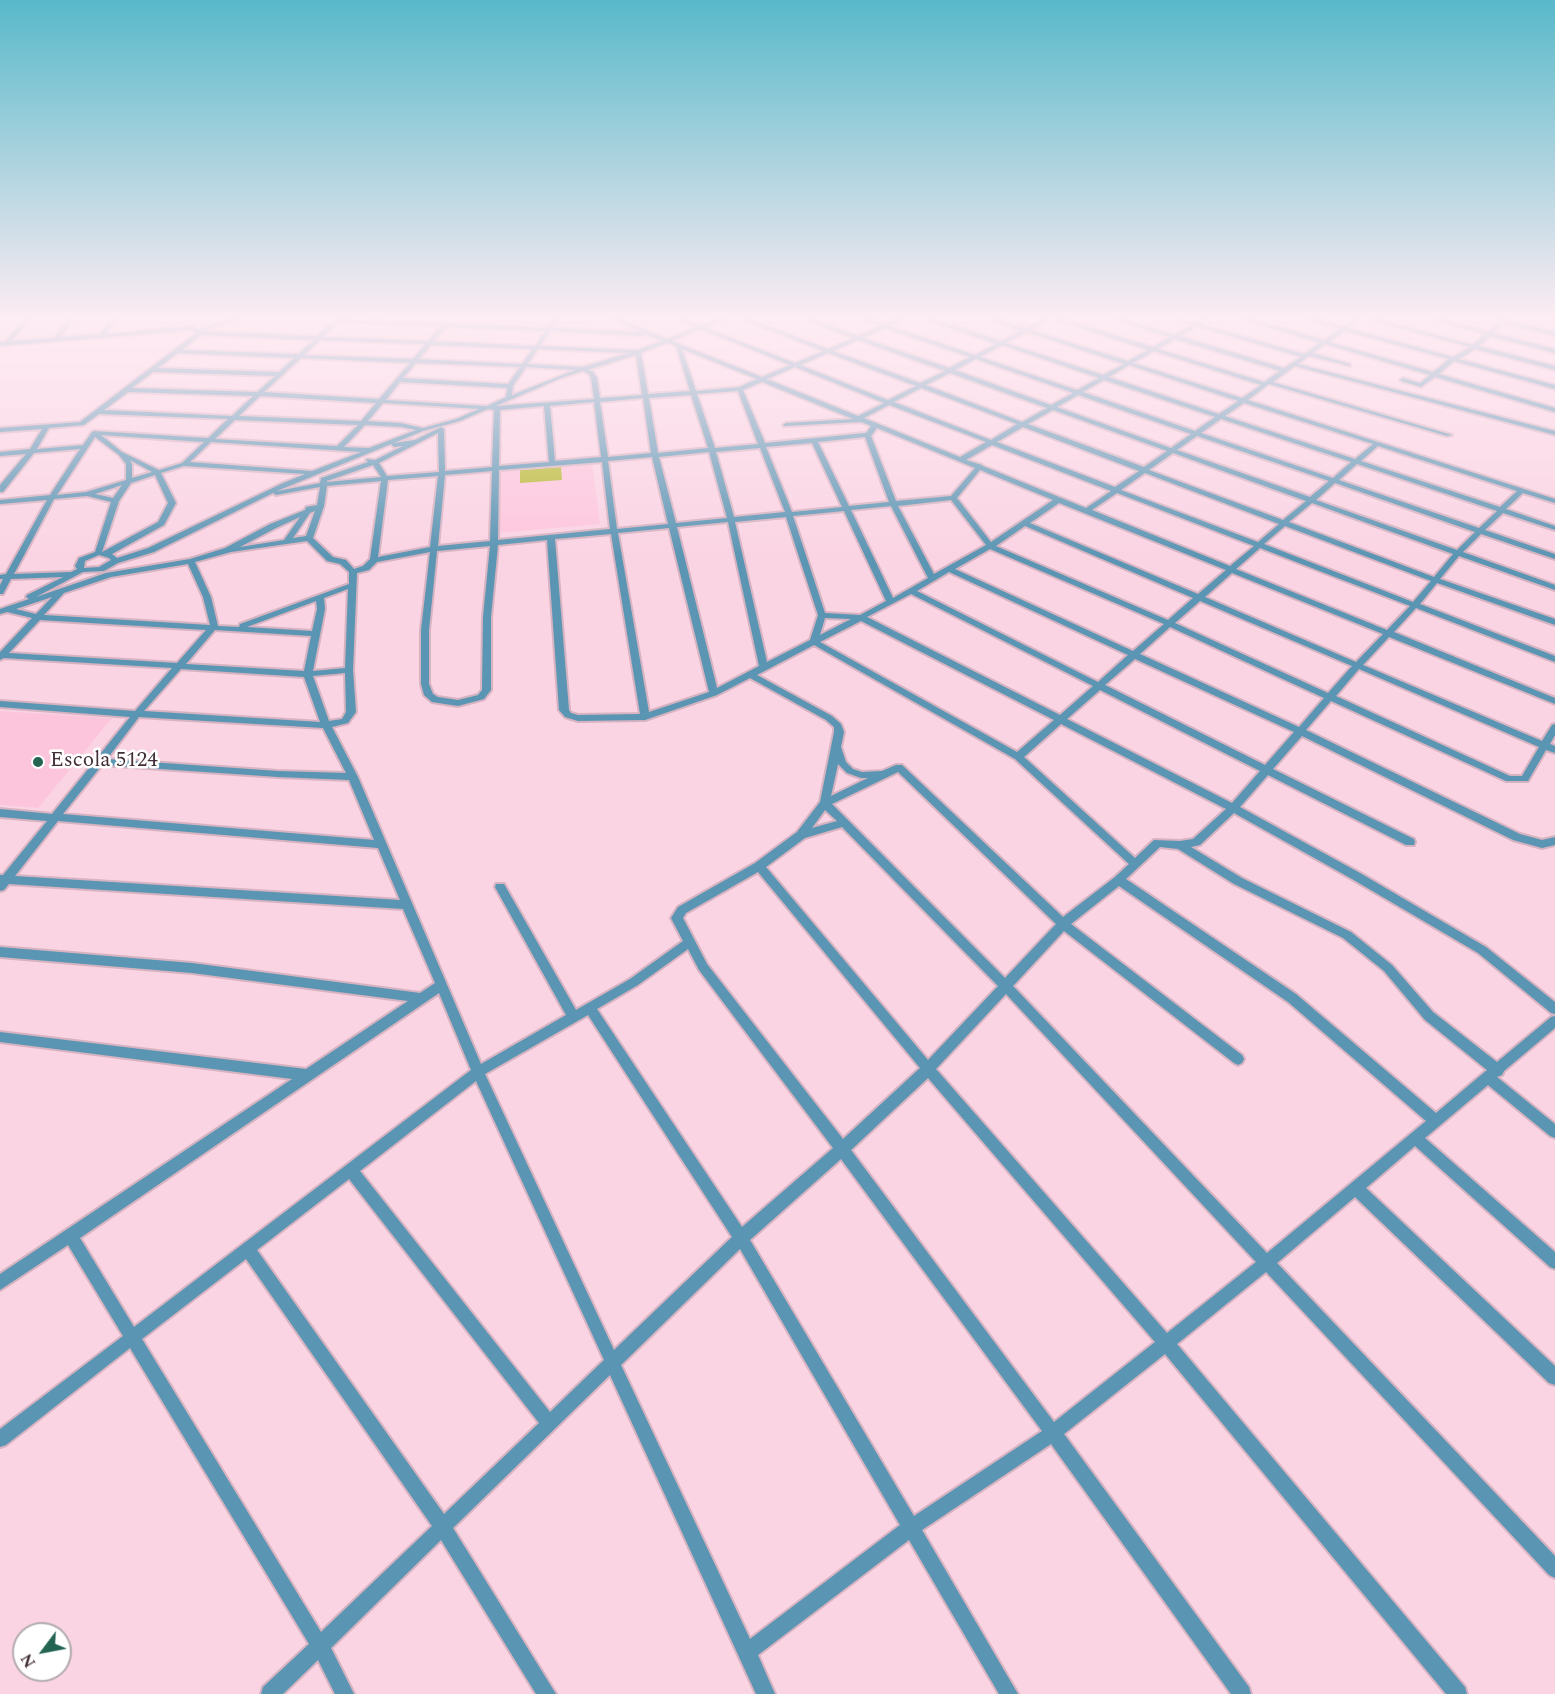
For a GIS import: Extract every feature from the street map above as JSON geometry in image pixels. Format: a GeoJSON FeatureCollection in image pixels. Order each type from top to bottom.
{"type":"FeatureCollection","features":[{"type":"Feature","properties":{"kind":"street"},"geometry":{"type":"LineString","coordinates":[[0,430],[82,424],[114,399]]}},
{"type":"Feature","properties":{"kind":"street"},"geometry":{"type":"LineString","coordinates":[[184,464],[254,399]]}},
{"type":"Feature","properties":{"kind":"street"},"geometry":{"type":"LineString","coordinates":[[346,399],[497,408],[620,399]]}},
{"type":"Feature","properties":{"kind":"street"},"geometry":{"type":"LineString","coordinates":[[324,482],[375,462],[505,399]]}},
{"type":"Feature","properties":{"kind":"street"},"geometry":{"type":"LineString","coordinates":[[645,399],[654,455],[714,693]]}},
{"type":"Feature","properties":{"kind":"street"},"geometry":{"type":"LineString","coordinates":[[695,399],[731,520],[764,668]]}},
{"type":"Feature","properties":{"kind":"street"},"geometry":{"type":"LineString","coordinates":[[744,399],[789,514],[822,615],[814,642]]}},
{"type":"Feature","properties":{"kind":"street"},"geometry":{"type":"LineString","coordinates":[[814,399],[1555,701]]}},
{"type":"Feature","properties":{"kind":"street"},"geometry":{"type":"LineString","coordinates":[[880,399],[1555,659]]}},
{"type":"Feature","properties":{"kind":"street"},"geometry":{"type":"LineString","coordinates":[[786,425],[861,418],[898,399]]}},
{"type":"Feature","properties":{"kind":"street"},"geometry":{"type":"LineString","coordinates":[[954,399],[1435,580],[1555,622]]}},
{"type":"Feature","properties":{"kind":"street"},"geometry":{"type":"LineString","coordinates":[[1030,399],[1555,588]]}},
{"type":"Feature","properties":{"kind":"street"},"geometry":{"type":"LineString","coordinates":[[962,459],[1067,399]]}},
{"type":"Feature","properties":{"kind":"street"},"geometry":{"type":"LineString","coordinates":[[1098,399],[1555,557]]}},
{"type":"Feature","properties":{"kind":"street"},"geometry":{"type":"LineString","coordinates":[[1166,399],[1555,528]]}},
{"type":"Feature","properties":{"kind":"street"},"geometry":{"type":"LineString","coordinates":[[1236,399],[1555,501]]}},
{"type":"Feature","properties":{"kind":"street"},"geometry":{"type":"LineString","coordinates":[[1088,510],[1245,399]]}},
{"type":"Feature","properties":{"kind":"street"},"geometry":{"type":"LineString","coordinates":[[1322,399],[1449,435]]}},
{"type":"Feature","properties":{"kind":"street"},"geometry":{"type":"LineString","coordinates":[[1428,399],[1555,433]]}},
{"type":"Feature","properties":{"kind":"street"},"geometry":{"type":"LineString","coordinates":[[1519,399],[1555,410]]}},
{"type":"Feature","properties":{"kind":"street"},"geometry":{"type":"LineString","coordinates":[[339,448],[380,401]]}},
{"type":"Feature","properties":{"kind":"street"},"geometry":{"type":"LineString","coordinates":[[596,401],[614,531],[645,717]]}},
{"type":"Feature","properties":{"kind":"street"},"geometry":{"type":"LineString","coordinates":[[547,405],[552,464]]}},
{"type":"Feature","properties":{"kind":"street"},"geometry":{"type":"LineString","coordinates":[[437,431],[442,473],[425,630],[425,684],[429,695],[435,699],[458,702],[481,697],[486,690],[487,617],[494,543],[497,408]]}},
{"type":"Feature","properties":{"kind":"street"},"geometry":{"type":"LineString","coordinates":[[98,412],[401,425],[437,431]]}},
{"type":"Feature","properties":{"kind":"street"},"geometry":{"type":"LineString","coordinates":[[3,611],[71,574],[81,570],[101,569],[115,561],[135,556],[160,546],[262,495],[314,473],[421,430],[458,420]]}},
{"type":"Feature","properties":{"kind":"street"},"geometry":{"type":"LineString","coordinates":[[81,570],[79,566],[82,560],[102,554],[161,523],[170,511],[172,503],[156,471],[120,453],[82,424]]}},
{"type":"Feature","properties":{"kind":"street"},"geometry":{"type":"LineString","coordinates":[[262,495],[324,482],[814,441],[872,434],[872,428],[878,425]]}},
{"type":"Feature","properties":{"kind":"street"},"geometry":{"type":"LineString","coordinates":[[0,490],[32,452],[47,426]]}},
{"type":"Feature","properties":{"kind":"street"},"geometry":{"type":"LineString","coordinates":[[94,433],[370,450],[418,441]]}},
{"type":"Feature","properties":{"kind":"street"},"geometry":{"type":"LineString","coordinates":[[0,592],[52,497],[94,433]]}},
{"type":"Feature","properties":{"kind":"street"},"geometry":{"type":"LineString","coordinates":[[867,434],[893,503],[933,579]]}},
{"type":"Feature","properties":{"kind":"street"},"geometry":{"type":"LineString","coordinates":[[814,441],[891,602]]}},
{"type":"Feature","properties":{"kind":"street"},"geometry":{"type":"LineString","coordinates":[[1018,757],[1377,444]]}},
{"type":"Feature","properties":{"kind":"street"},"geometry":{"type":"LineString","coordinates":[[0,454],[83,447]]}},
{"type":"Feature","properties":{"kind":"street"},"geometry":{"type":"LineString","coordinates":[[102,554],[115,501],[129,480],[129,464],[120,453]]}},
{"type":"Feature","properties":{"kind":"street"},"geometry":{"type":"LineString","coordinates":[[358,455],[375,462],[385,478],[374,560]]}},
{"type":"Feature","properties":{"kind":"street"},"geometry":{"type":"LineString","coordinates":[[0,502],[87,494],[184,464],[314,473],[324,482]]}},
{"type":"Feature","properties":{"kind":"street"},"geometry":{"type":"LineString","coordinates":[[353,572],[366,568],[374,560],[434,549],[953,498],[980,466]]}},
{"type":"Feature","properties":{"kind":"street"},"geometry":{"type":"LineString","coordinates":[[309,538],[320,506],[324,482]]}},
{"type":"Feature","properties":{"kind":"street"},"geometry":{"type":"LineString","coordinates":[[270,1694],[741,1238],[928,1069],[1063,924],[1119,880],[1158,843],[1179,845],[1196,842],[1233,807],[1458,553],[1522,490]]}},
{"type":"Feature","properties":{"kind":"street"},"geometry":{"type":"LineString","coordinates":[[87,494],[115,501]]}},
{"type":"Feature","properties":{"kind":"street"},"geometry":{"type":"LineString","coordinates":[[953,498],[990,546],[1170,624],[1509,779],[1525,779],[1555,727]]}},
{"type":"Feature","properties":{"kind":"street"},"geometry":{"type":"LineString","coordinates":[[551,538],[564,710],[568,715],[578,718],[645,717],[714,693],[891,602],[990,546],[1060,499]]}},
{"type":"Feature","properties":{"kind":"street"},"geometry":{"type":"LineString","coordinates":[[228,550],[309,509],[320,506]]}},
{"type":"Feature","properties":{"kind":"street"},"geometry":{"type":"LineString","coordinates":[[287,541],[309,509]]}},
{"type":"Feature","properties":{"kind":"street"},"geometry":{"type":"LineString","coordinates":[[1024,523],[1555,750]]}},
{"type":"Feature","properties":{"kind":"street"},"geometry":{"type":"LineString","coordinates":[[3,611],[109,575],[191,561],[228,550],[309,538]]}},
{"type":"Feature","properties":{"kind":"street"},"geometry":{"type":"LineString","coordinates":[[0,704],[326,725],[345,721],[350,717],[349,670],[353,572],[343,562],[330,559],[309,538]]}},
{"type":"Feature","properties":{"kind":"street"},"geometry":{"type":"LineString","coordinates":[[102,554],[112,556],[115,561]]}},
{"type":"Feature","properties":{"kind":"street"},"geometry":{"type":"LineString","coordinates":[[191,561],[207,597],[214,626]]}},
{"type":"Feature","properties":{"kind":"street"},"geometry":{"type":"LineString","coordinates":[[950,570],[1300,731],[1517,837],[1542,844],[1555,842]]}},
{"type":"Feature","properties":{"kind":"street"},"geometry":{"type":"LineString","coordinates":[[0,578],[71,574]]}},
{"type":"Feature","properties":{"kind":"street"},"geometry":{"type":"LineString","coordinates":[[237,628],[352,585]]}},
{"type":"Feature","properties":{"kind":"street"},"geometry":{"type":"LineString","coordinates":[[911,591],[1410,842]]}},
{"type":"Feature","properties":{"kind":"street"},"geometry":{"type":"LineString","coordinates":[[1,656],[62,592]]}},
{"type":"Feature","properties":{"kind":"street"},"geometry":{"type":"LineString","coordinates":[[320,598],[321,609],[308,674],[326,725],[353,777],[478,1072],[766,1694]]}},
{"type":"Feature","properties":{"kind":"street"},"geometry":{"type":"LineString","coordinates":[[3,611],[39,617],[315,634]]}},
{"type":"Feature","properties":{"kind":"street"},"geometry":{"type":"LineString","coordinates":[[822,615],[860,617],[1233,807],[1482,950],[1555,1009]]}},
{"type":"Feature","properties":{"kind":"street"},"geometry":{"type":"LineString","coordinates":[[2,882],[137,714],[214,626]]}},
{"type":"Feature","properties":{"kind":"street"},"geometry":{"type":"LineString","coordinates":[[814,642],[1018,757],[1135,864]]}},
{"type":"Feature","properties":{"kind":"street"},"geometry":{"type":"LineString","coordinates":[[1,656],[308,674],[349,670]]}},
{"type":"Feature","properties":{"kind":"street"},"geometry":{"type":"LineString","coordinates":[[751,675],[829,718],[838,726],[838,753],[842,763],[850,771],[861,775],[874,775],[899,767]]}},
{"type":"Feature","properties":{"kind":"street"},"geometry":{"type":"LineString","coordinates":[[839,732],[825,803],[801,835],[759,866],[682,910],[677,918],[703,967],[842,1149],[1053,1433],[1242,1694]]}},
{"type":"Feature","properties":{"kind":"street"},"geometry":{"type":"LineString","coordinates":[[100,762],[353,777]]}},
{"type":"Feature","properties":{"kind":"street"},"geometry":{"type":"LineString","coordinates":[[825,803],[899,767]]}},
{"type":"Feature","properties":{"kind":"street"},"geometry":{"type":"LineString","coordinates":[[899,767],[1063,924],[1238,1059]]}},
{"type":"Feature","properties":{"kind":"street"},"geometry":{"type":"LineString","coordinates":[[825,803],[1006,986],[1555,1569]]}},
{"type":"Feature","properties":{"kind":"street"},"geometry":{"type":"LineString","coordinates":[[0,813],[381,844]]}},
{"type":"Feature","properties":{"kind":"street"},"geometry":{"type":"LineString","coordinates":[[801,835],[843,823]]}},
{"type":"Feature","properties":{"kind":"street"},"geometry":{"type":"LineString","coordinates":[[1179,845],[1238,881],[1347,935],[1388,968],[1429,1016],[1555,1132]]}},
{"type":"Feature","properties":{"kind":"street"},"geometry":{"type":"LineString","coordinates":[[759,866],[928,1069],[1165,1342],[1458,1694]]}},
{"type":"Feature","properties":{"kind":"street"},"geometry":{"type":"LineString","coordinates":[[1119,880],[1292,998],[1436,1121]]}},
{"type":"Feature","properties":{"kind":"street"},"geometry":{"type":"LineString","coordinates":[[2,882],[407,905]]}},
{"type":"Feature","properties":{"kind":"street"},"geometry":{"type":"LineString","coordinates":[[500,887],[574,1018]]}},
{"type":"Feature","properties":{"kind":"street"},"geometry":{"type":"LineString","coordinates":[[0,1439],[351,1172],[478,1072],[634,982],[690,942]]}},
{"type":"Feature","properties":{"kind":"street"},"geometry":{"type":"LineString","coordinates":[[0,952],[192,968],[422,998]]}},
{"type":"Feature","properties":{"kind":"street"},"geometry":{"type":"LineString","coordinates":[[0,1282],[440,986]]}},
{"type":"Feature","properties":{"kind":"street"},"geometry":{"type":"LineString","coordinates":[[590,1008],[741,1238],[1009,1694]]}},
{"type":"Feature","properties":{"kind":"street"},"geometry":{"type":"LineString","coordinates":[[746,1653],[911,1528],[1053,1433],[1357,1189],[1555,1021]]}},
{"type":"Feature","properties":{"kind":"street"},"geometry":{"type":"LineString","coordinates":[[0,1037],[100,1047],[308,1075]]}},
{"type":"Feature","properties":{"kind":"street"},"geometry":{"type":"LineString","coordinates":[[1416,1138],[1555,1262]]}},
{"type":"Feature","properties":{"kind":"street"},"geometry":{"type":"LineString","coordinates":[[351,1172],[549,1423]]}},
{"type":"Feature","properties":{"kind":"street"},"geometry":{"type":"LineString","coordinates":[[1357,1189],[1555,1377]]}},
{"type":"Feature","properties":{"kind":"street"},"geometry":{"type":"LineString","coordinates":[[70,1235],[320,1646],[345,1694]]}},
{"type":"Feature","properties":{"kind":"street"},"geometry":{"type":"LineString","coordinates":[[248,1249],[442,1527],[547,1694]]}},
{"type":"Feature","properties":{"kind":"shaded area"},"geometry":{"type":"Polygon","coordinates":[[[592,462],[600,524],[499,533],[499,470],[592,462]]]}},
{"type":"Feature","properties":{"kind":"shaded area"},"geometry":{"type":"Polygon","coordinates":[[[561,467],[562,480],[520,483],[520,470],[561,467]]]}},
{"type":"Feature","properties":{"kind":"shaded area","name":"Escola 5124"},"geometry":{"type":"Polygon","coordinates":[[[0,711],[112,718],[38,808],[0,805],[0,711]]]}},
{"type":"Feature","properties":{"kind":"place","name":"Escola 5124"},"geometry":{"type":"Point","coordinates":[38,762]}}]}
